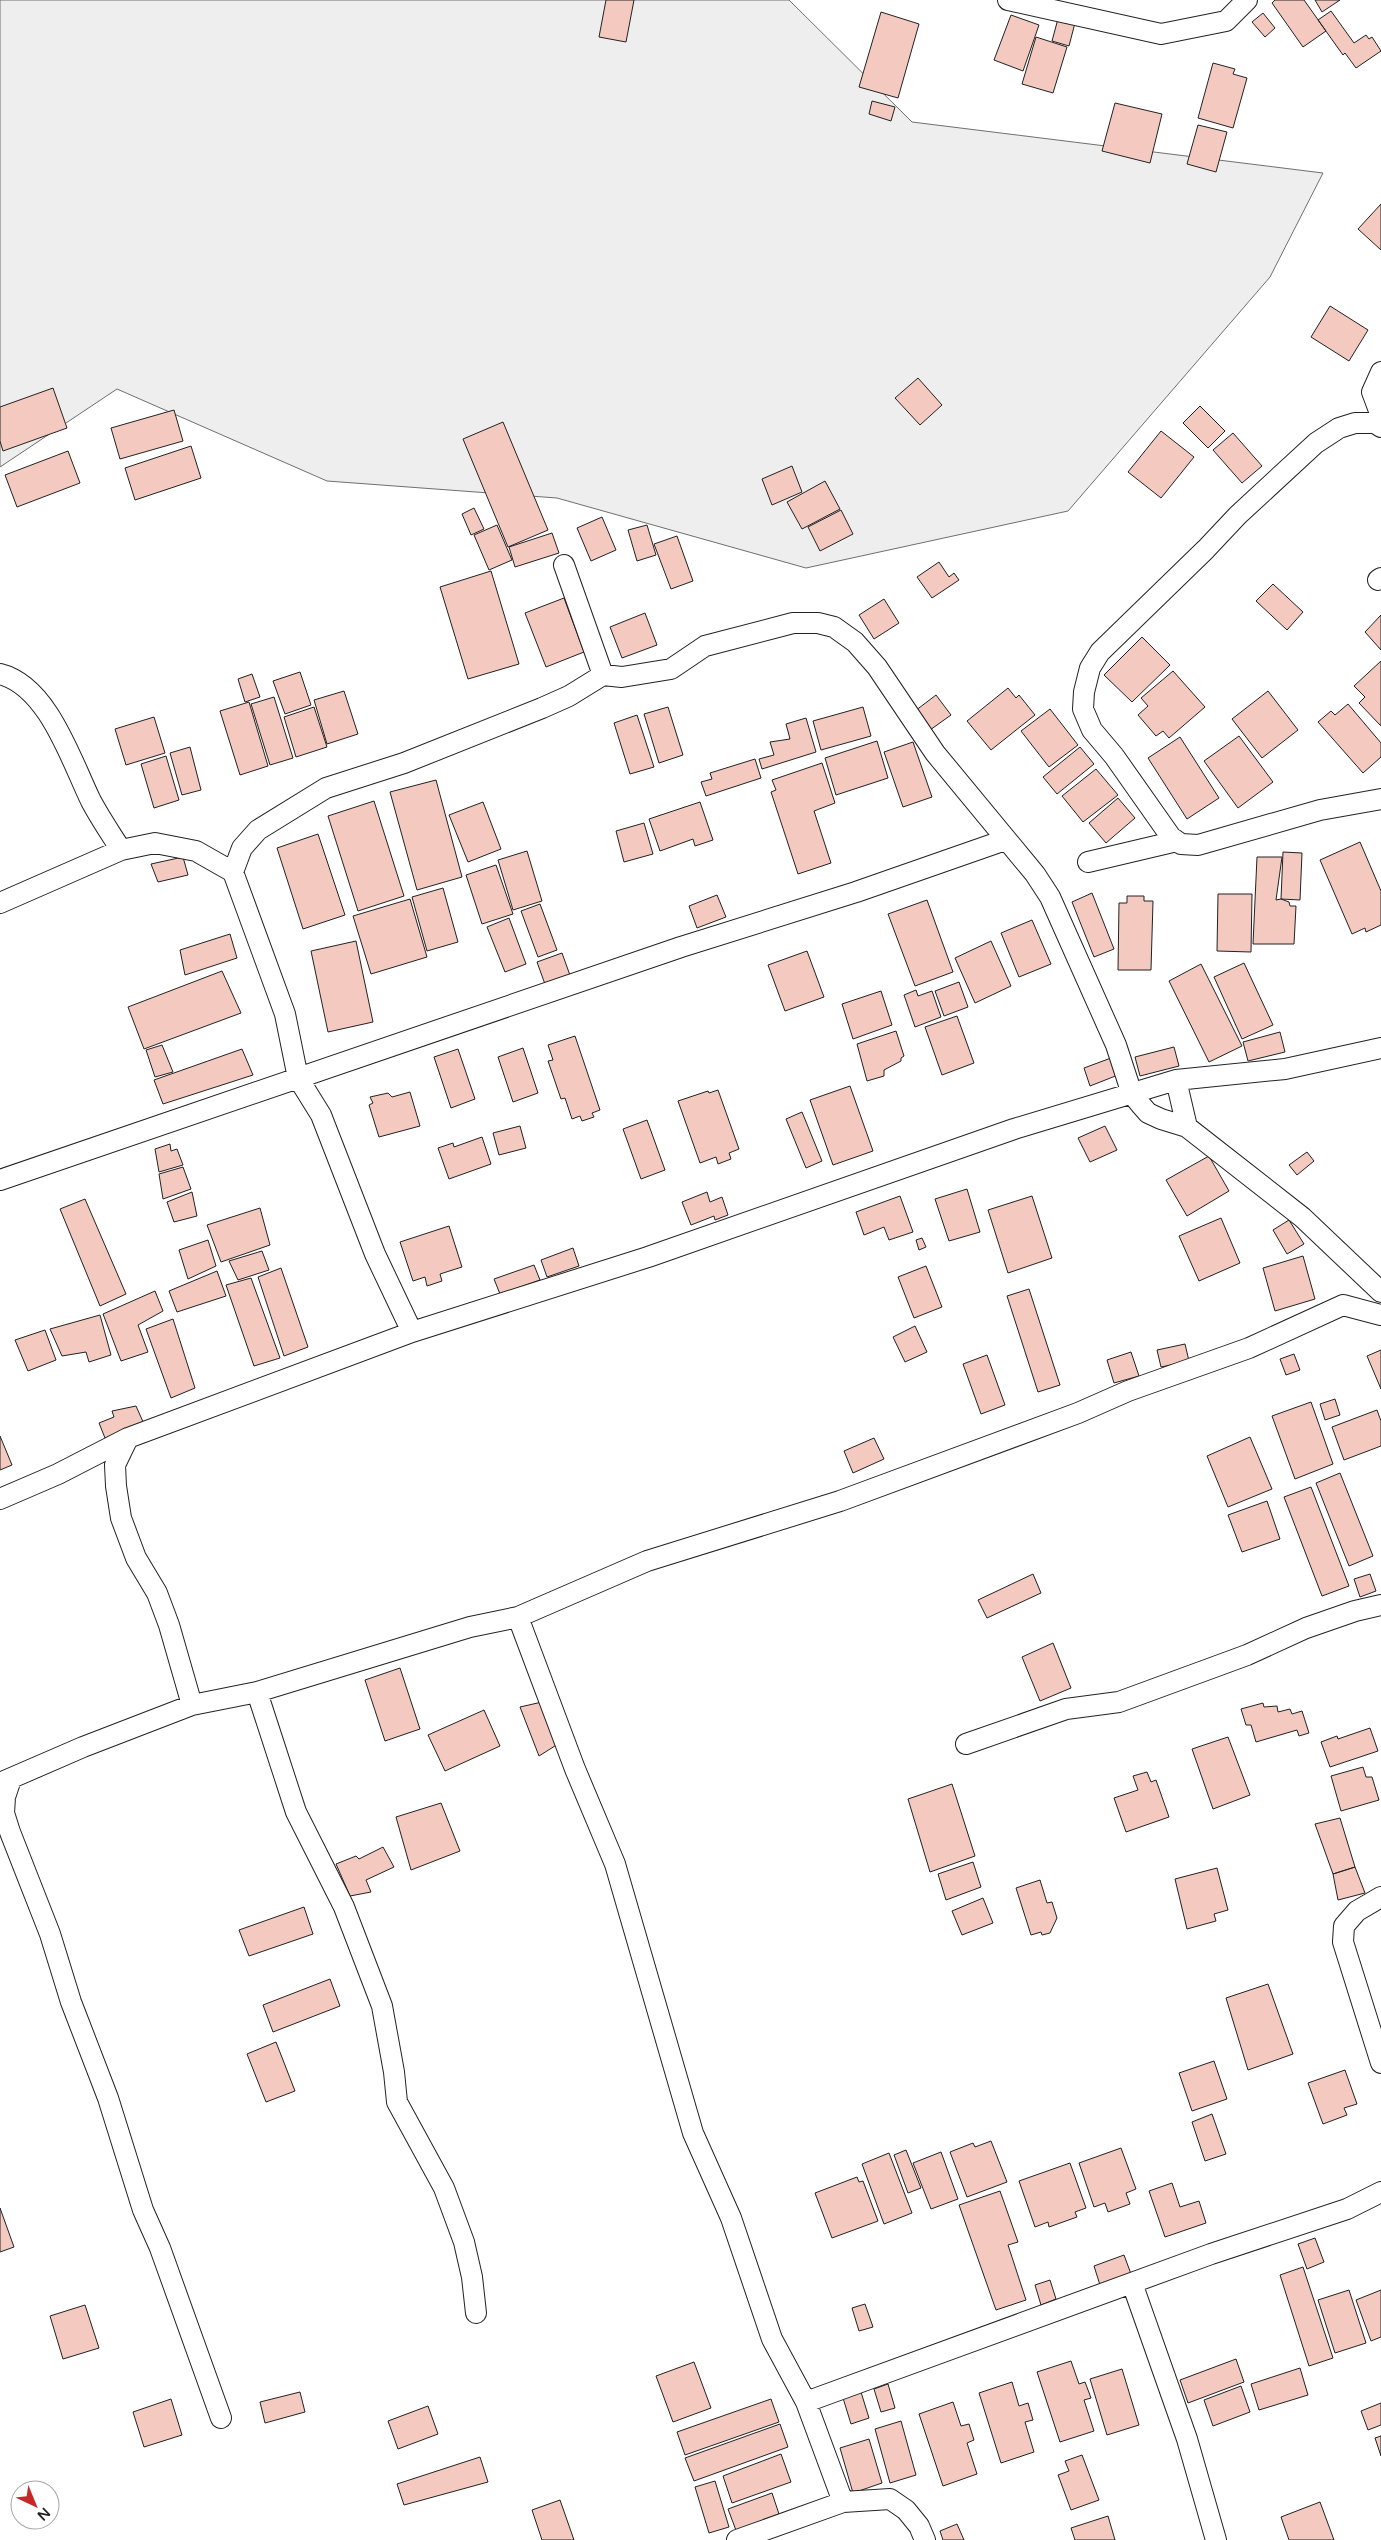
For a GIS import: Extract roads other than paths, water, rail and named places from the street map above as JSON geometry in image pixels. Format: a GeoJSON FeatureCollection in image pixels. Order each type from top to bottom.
{"type":"FeatureCollection","features":[{"type":"Feature","properties":{"kind":"street"},"geometry":{"type":"LineString","coordinates":[[1008,0],[1162,34],[1226,21],[1247,0]]}},
{"type":"Feature","properties":{"kind":"street"},"geometry":{"type":"LineString","coordinates":[[1381,372],[1372,392],[1381,416]]}},
{"type":"Feature","properties":{"kind":"street"},"geometry":{"type":"LineString","coordinates":[[1381,426],[1375,423],[1339,428],[1316,443],[1244,510],[1100,652],[1090,668],[1083,709],[1092,730],[1114,756],[1165,830],[1181,844],[1198,845],[1320,810],[1381,799]]}},
{"type":"Feature","properties":{"kind":"street"},"geometry":{"type":"LineString","coordinates":[[564,565],[603,675]]}},
{"type":"Feature","properties":{"kind":"street"},"geometry":{"type":"LineString","coordinates":[[233,872],[242,848],[258,830],[326,788],[404,763],[542,708],[569,696],[603,675],[622,678],[671,669],[705,646],[793,623],[818,623],[834,627],[855,642],[877,667],[935,753],[1035,874],[1050,897],[1116,1045],[1132,1094],[1148,1112],[1161,1119],[1187,1127],[1302,1217],[1381,1292]]}},
{"type":"Feature","properties":{"kind":"street"},"geometry":{"type":"LineString","coordinates":[[0,674],[20,681],[50,716],[92,803],[121,850]]}},
{"type":"Feature","properties":{"kind":"street"},"geometry":{"type":"LineString","coordinates":[[0,1180],[681,947],[856,892],[1005,840]]}},
{"type":"Feature","properties":{"kind":"street"},"geometry":{"type":"LineString","coordinates":[[1088,862],[1176,841]]}},
{"type":"Feature","properties":{"kind":"street"},"geometry":{"type":"LineString","coordinates":[[0,902],[121,850],[155,843],[196,851],[233,872],[285,1014],[298,1078],[321,1116],[375,1254],[412,1332]]}},
{"type":"Feature","properties":{"kind":"street"},"geometry":{"type":"LineString","coordinates":[[0,1499],[58,1474],[128,1438],[412,1332],[648,1257],[1014,1129],[1176,1080],[1285,1069],[1381,1048]]}},
{"type":"Feature","properties":{"kind":"street"},"geometry":{"type":"LineString","coordinates":[[1176,1080],[1187,1127]]}},
{"type":"Feature","properties":{"kind":"street"},"geometry":{"type":"LineString","coordinates":[[220,2418],[160,2248],[142,2210],[108,2098],[71,2002],[50,1934],[10,1832],[4,1813],[5,1781],[83,1747],[192,1705],[257,1692],[470,1627],[518,1617],[647,1561],[840,1501],[1078,1413],[1128,1391],[1248,1348],[1343,1306],[1381,1315]]}},
{"type":"Feature","properties":{"kind":"street"},"geometry":{"type":"LineString","coordinates":[[128,1438],[115,1465],[121,1518],[136,1558],[157,1593],[192,1705]]}},
{"type":"Feature","properties":{"kind":"street"},"geometry":{"type":"LineString","coordinates":[[966,1744],[1066,1709],[1119,1702],[1246,1655],[1306,1628],[1356,1611],[1381,1605]]}},
{"type":"Feature","properties":{"kind":"street"},"geometry":{"type":"LineString","coordinates":[[518,1617],[575,1769],[615,1864],[693,2133],[731,2218],[772,2339],[806,2402],[842,2502]]}},
{"type":"Feature","properties":{"kind":"street"},"geometry":{"type":"LineString","coordinates":[[257,1692],[296,1812],[344,1907],[382,2006],[394,2072],[397,2102],[444,2188],[464,2242],[472,2277],[476,2313]]}},
{"type":"Feature","properties":{"kind":"street"},"geometry":{"type":"LineString","coordinates":[[1381,1897],[1357,1912],[1344,1926],[1343,1942],[1381,2063]]}},
{"type":"Feature","properties":{"kind":"street"},"geometry":{"type":"LineString","coordinates":[[806,2402],[1132,2283],[1347,2209],[1381,2192]]}},
{"type":"Feature","properties":{"kind":"street"},"geometry":{"type":"LineString","coordinates":[[1132,2283],[1187,2439],[1216,2540]]}},
{"type":"Feature","properties":{"kind":"street"},"geometry":{"type":"LineString","coordinates":[[737,2540],[842,2502],[890,2500],[906,2510],[919,2526],[925,2540]]}}]}
